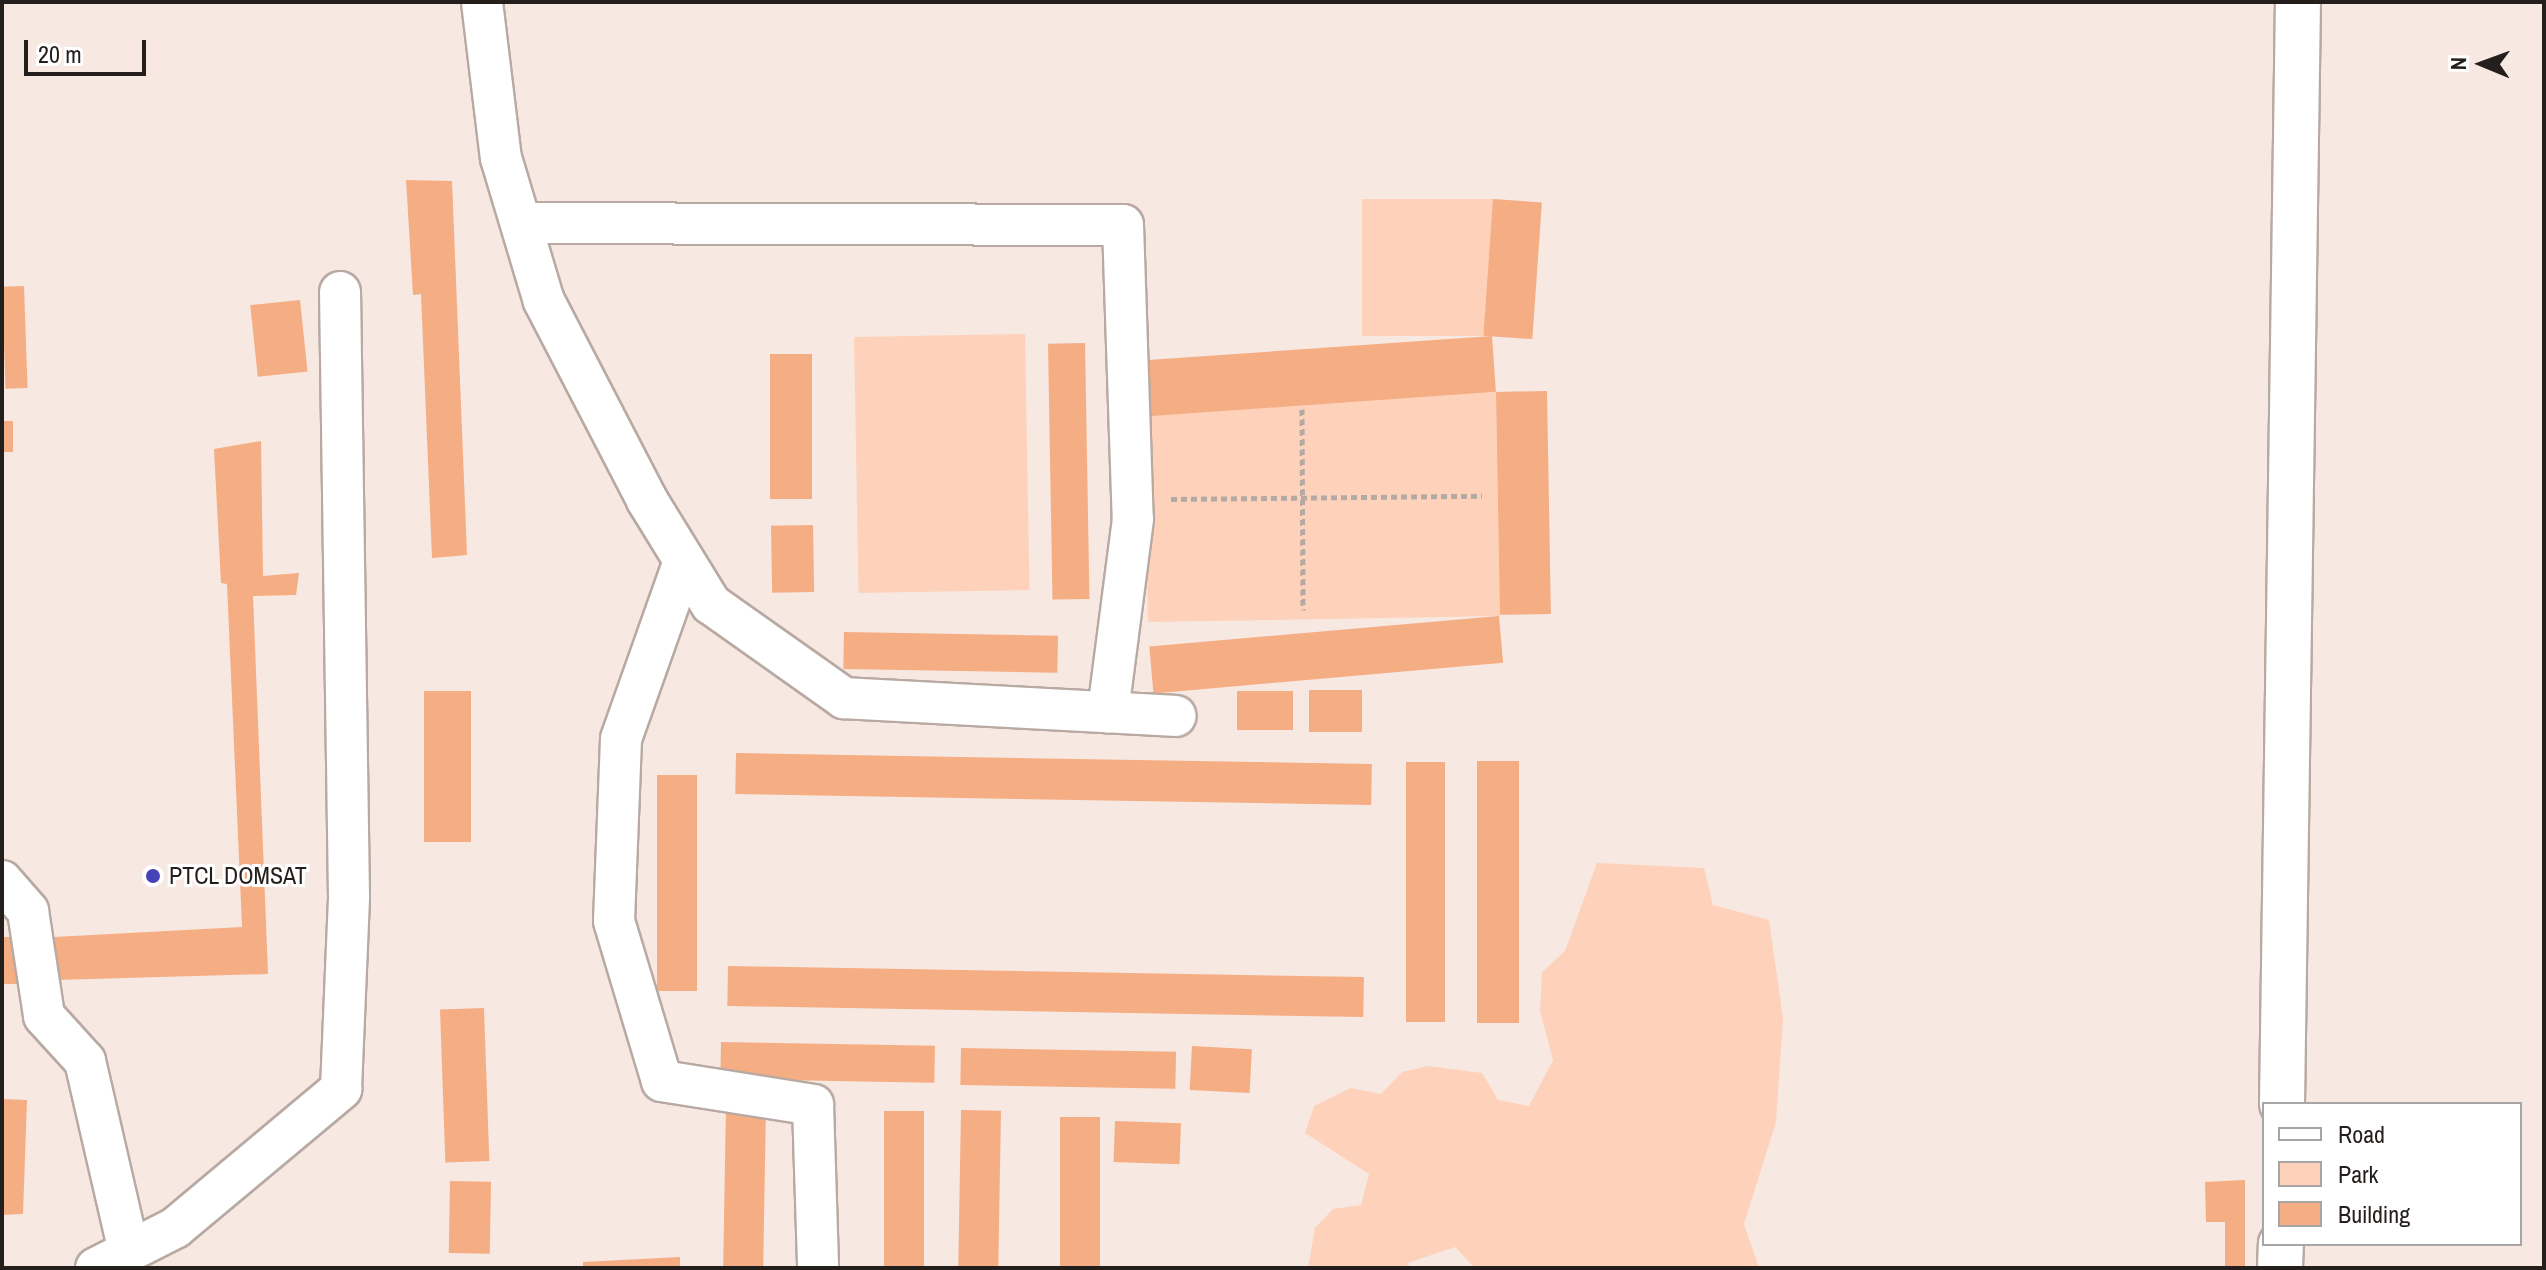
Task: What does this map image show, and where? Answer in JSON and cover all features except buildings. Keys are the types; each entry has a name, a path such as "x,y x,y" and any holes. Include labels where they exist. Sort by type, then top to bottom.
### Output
{"main road":[{"path":"2282,1102 2298,2"},
{"path":"2280,1268 2281,1246"}],"street":[{"path":"482,2 501,158 544,301 647,500 711,604 844,698 1176,716"},
{"path":"521,223 1123,225 1133,519 1108,712"},
{"path":"2,881 28,911 44,1016 85,1061 113,1260 175,1228 341,1089 349,897 340,292"},
{"path":"684,561 621,739 614,921 662,1081 813,1105 818,1268"}],"path":[{"path":"1302,409 1303,610"},
{"path":"1132,499 1482,496"}],"green space":[{"path":"1362,199 1493,199 1493,336 1362,336"},
{"path":"1025,334 1029,590 858,593 854,337"},
{"path":"1496,392 1500,616 1148,622 1144,398"},
{"path":"1597,863 1704,868 1713,905 1769,920 1783,1018 1776,1122 1744,1224 1759,1268 1475,1268 1455,1247 1408,1263 1410,1268 1308,1268 1315,1228 1333,1209 1361,1205 1369,1174 1305,1133 1314,1106 1351,1088 1381,1094 1402,1072 1428,1066 1482,1073 1498,1100 1529,1106 1553,1060 1540,1011 1542,972 1565,951"}],"place":[{"name":"PTCL DOMSAT","path":"153,876"}]}
